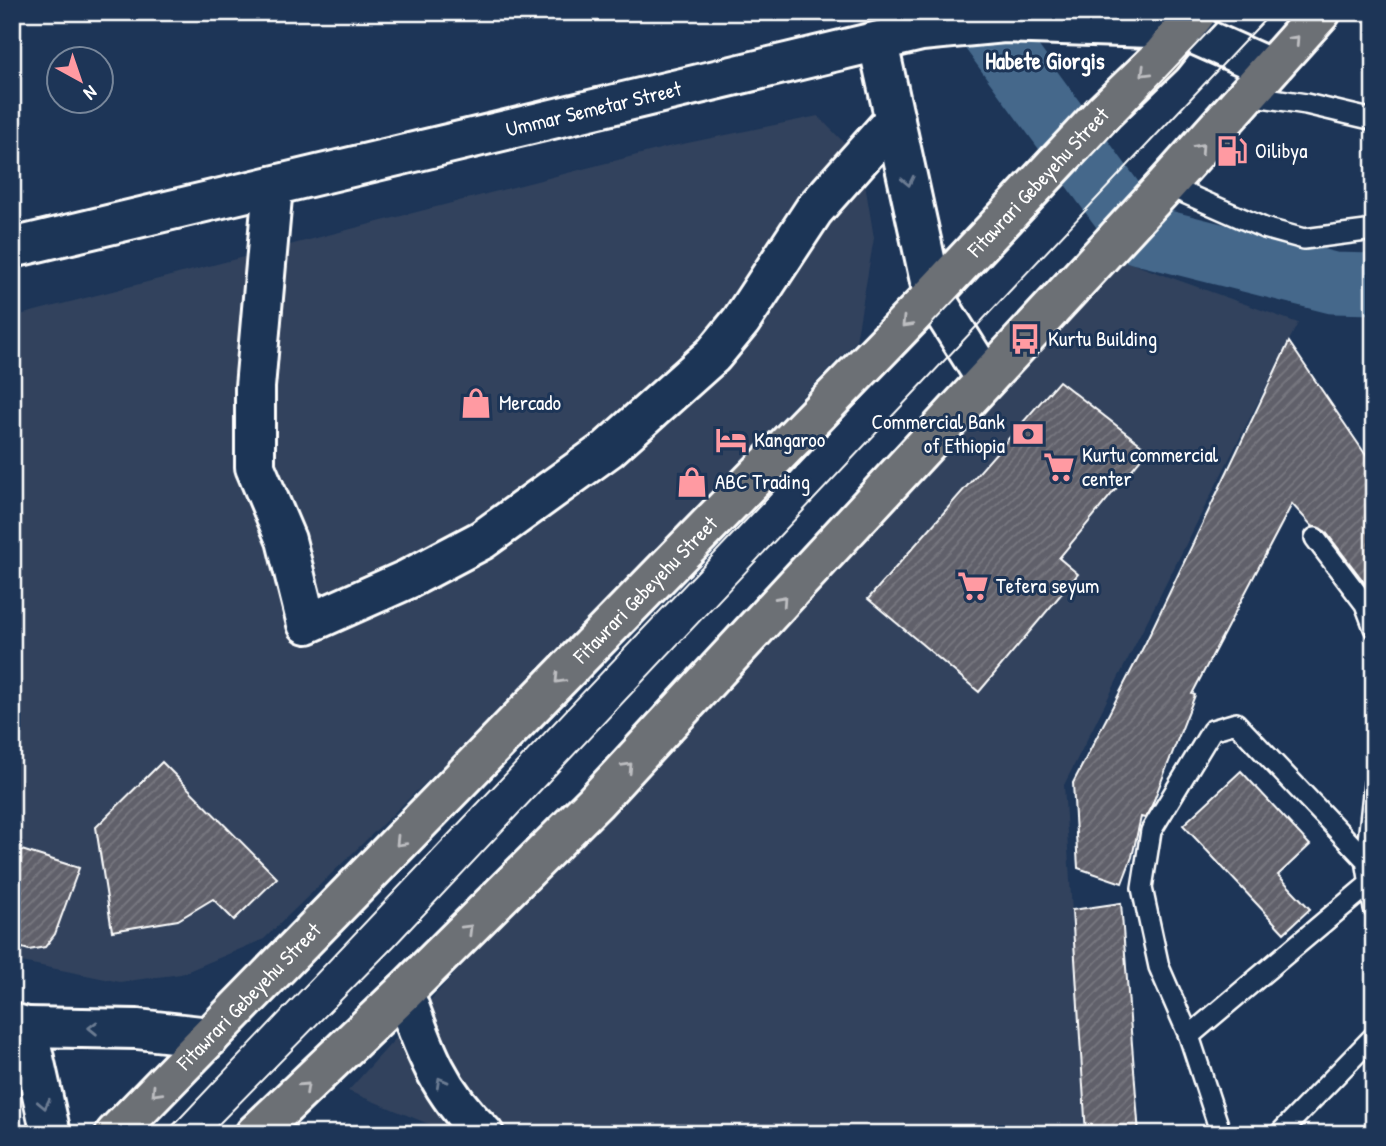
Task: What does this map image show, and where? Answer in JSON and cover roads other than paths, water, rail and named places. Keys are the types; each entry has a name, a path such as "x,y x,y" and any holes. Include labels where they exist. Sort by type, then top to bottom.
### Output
{"main road":[{"path":"255,1134 404,992 595,802 1160,192 1321,12"},
{"path":"1189,20 1259,82"},
{"name":"Ummar Semetar Street","path":"12,248 921,31 1004,23 1189,20"},
{"name":"Fitawrari Gebeyehu Street","path":"115,1134 933,295 1104,112 1162,56 1189,20"},
{"path":"878,43 883,80 895,119 933,295 986,379"},
{"path":"273,186 255,387 255,467 286,540 307,624 408,579 482,540 608,449 680,388 713,355 741,321 814,210 895,119"},
{"path":"404,992 422,1043 440,1082 454,1104 484,1134"},
{"path":"51,1134 20,1025 137,1029 209,1037"}],"lane":[{"path":"1259,82 1306,104 1374,120"},
{"path":"1160,192 1304,239 1374,230"},
{"path":"1315,538 1364,604 1374,628"},
{"path":"1221,1134 1189,1036 1159,967 1142,888 1151,831 1212,730 1236,723 1366,860"},
{"path":"1374,784 1366,860 1374,909"},
{"path":"1189,1036 1368,885"},
{"path":"1279,1134 1374,1036"}],"waterway":[{"path":"976,12 1139,234 1333,283 1374,284"}],"tram line":[{"path":"165,1134 1227,12"},
{"path":"209,1134 394,946 1272,12"}],"place":[{"name":"Oilibya","path":"1232,151"},
{"name":"Kurtu Building","path":"1025,339"},
{"name":"Mercado","path":"476,403"},
{"name":"Commercial Bank of Ethiopia","path":"1028,434"},
{"name":"Kangaroo","path":"731,440"},
{"name":"Kurtu commercial center","path":"1059,467"},
{"name":"ABC Trading","path":"692,482"},
{"name":"Tefera seyum","path":"973,586"}],"district":[{"name":"Habete Giorgis","path":"1045,61"}]}
